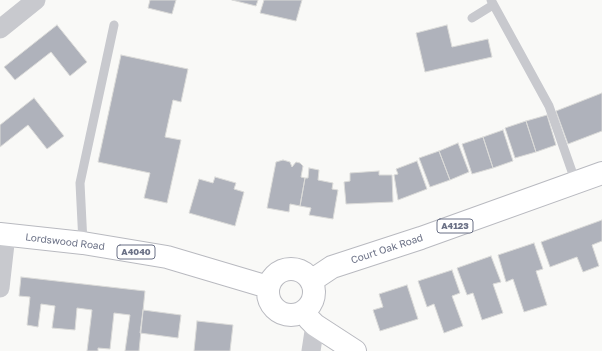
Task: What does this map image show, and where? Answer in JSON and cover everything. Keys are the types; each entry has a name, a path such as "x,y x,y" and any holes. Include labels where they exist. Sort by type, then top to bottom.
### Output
{"main road":[{"name":"Court Oak Road","path":"311,281 332,267 421,238 602,174"},
{"name":"Lordswood Road","path":"3,235 83,243 167,257 268,287"},
{"path":"310,318 314,293 311,281 306,274 300,271 284,270 277,274 268,287 270,301 279,312 310,318 355,351"}],"street":[{"path":"0,29 36,0"},
{"path":"0,288 3,235"},
{"path":"310,318 311,351"}],"lane":[{"path":"472,18 492,2 549,106 576,183"},
{"path":"83,243 80,183 114,24"}],"building":[{"path":"150,0 176,0 172,14 148,8"},
{"path":"232,0 258,0 256,6"},
{"path":"264,0 302,0 296,21 260,13"},
{"path":"57,25 87,62 70,76 51,52 15,80 4,67"},
{"path":"447,25 452,47 488,39 492,57 425,72 416,33"},
{"path":"121,55 188,69 181,102 173,100 165,137 181,140 167,203 144,198 150,173 98,162"},
{"path":"602,93 602,131 568,144 556,111"},
{"path":"34,98 64,136 47,149 28,125 0,147 0,125"},
{"path":"547,115 556,145 536,152 526,121"},
{"path":"526,121 536,152 515,158 505,128"},
{"path":"503,130 513,161 493,168 483,137"},
{"path":"483,137 493,168 472,174 462,144"},
{"path":"458,143 469,172 450,180 439,151"},
{"path":"439,151 450,180 430,187 419,158"},
{"path":"283,160 290,162 292,167 296,162 300,163 303,166 301,177 305,178 300,206 290,204 289,212 267,208 276,162"},
{"path":"417,161 427,189 398,200 394,175 398,174 396,169"},
{"path":"309,168 319,170 318,180 333,183 332,189 338,190 333,219 309,215 311,208 300,206 305,178 308,178"},
{"path":"379,171 379,175 392,175 393,202 346,204 344,182 350,181 350,173"},
{"path":"215,177 236,183 234,189 244,192 235,226 189,213 199,179 213,183"},
{"path":"602,220 602,241 592,245 599,266 583,272 577,257 550,267 541,242"},
{"path":"534,243 543,269 536,271 547,305 524,312 513,279 506,282 498,255"},
{"path":"491,256 501,282 493,284 503,313 482,320 473,293 467,295 457,268"},
{"path":"452,270 460,293 452,296 463,326 444,333 434,304 427,307 418,281"},
{"path":"21,277 145,291 139,351 125,351 130,315 114,313 110,349 98,348 98,351 87,351 92,310 77,308 75,330 52,328 55,306 41,304 38,327 27,325 30,297 19,296"},
{"path":"407,285 418,319 380,331 373,310 383,307 379,294"},
{"path":"143,310 181,315 178,338 140,333"},
{"path":"197,321 233,325 230,351 194,351"}]}
